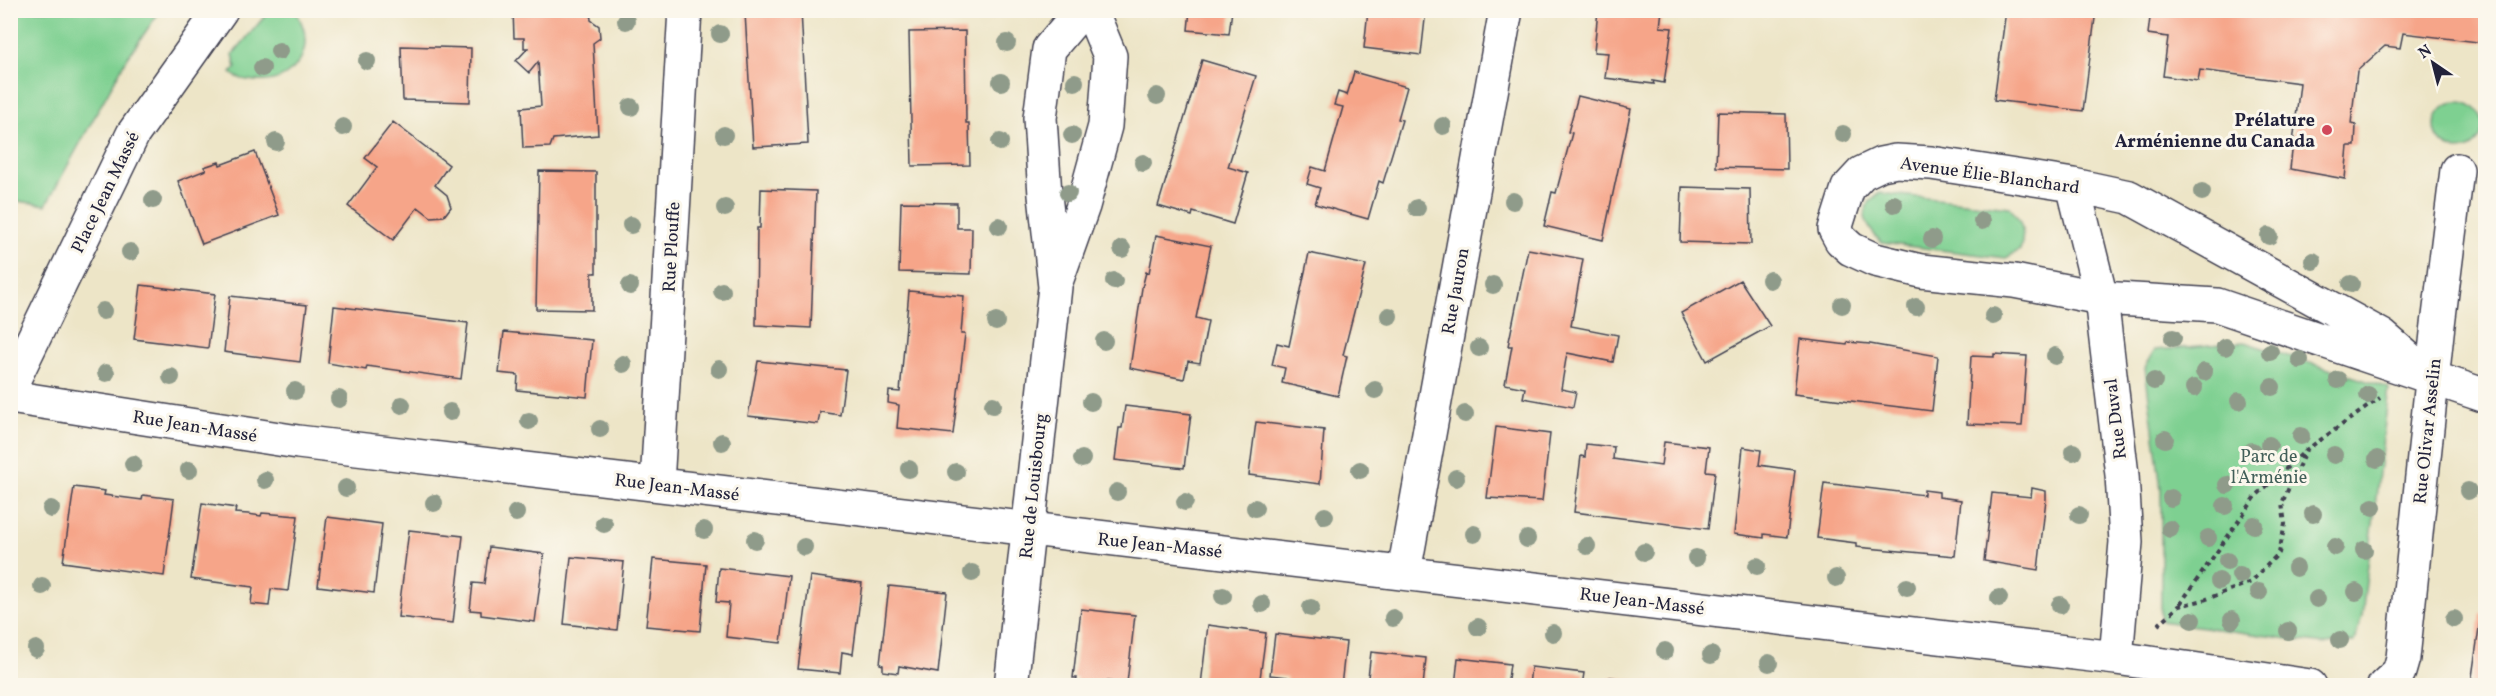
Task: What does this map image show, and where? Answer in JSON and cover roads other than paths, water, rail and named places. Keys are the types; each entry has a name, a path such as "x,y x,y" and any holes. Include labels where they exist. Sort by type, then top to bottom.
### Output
{"street":[{"name":"Place Jean Massé","path":"10,387 132,134 221,10"},
{"name":"Rue Plouffe","path":"657,484 685,10"},
{"name":"Rue de Louisbourg","path":"1011,686 1055,287 1045,195 1040,118 1049,49 1082,10"},
{"name":"Rue de Louisbourg","path":"1055,287 1083,206 1106,126 1110,56 1091,10"},
{"name":"Rue Jauron","path":"1404,572 1506,10"},
{"name":"Avenue Élie-Blanchard","path":"2433,380 2382,336 2129,197 2073,184 1931,163 1896,161 1881,164 1862,173 1848,188 1835,229 1851,249 1875,260 1921,271 2014,281 2102,298 2217,305 2433,380 2486,396"},
{"name":"Rue Olivar Asselin","path":"2384,686 2394,679 2403,658 2457,170"},
{"name":"Rue Duval","path":"2073,184 2102,298 2122,475 2126,542 2116,658"},
{"name":"Rue Jean-Massé","path":"10,397 298,442 2116,658 2310,686"}],"place":[{"name":"Prélature Arménienne du Canada","path":"2327,130"}],"park label":[{"name":"Parc de l'Arménie","path":"2269,466"}]}
